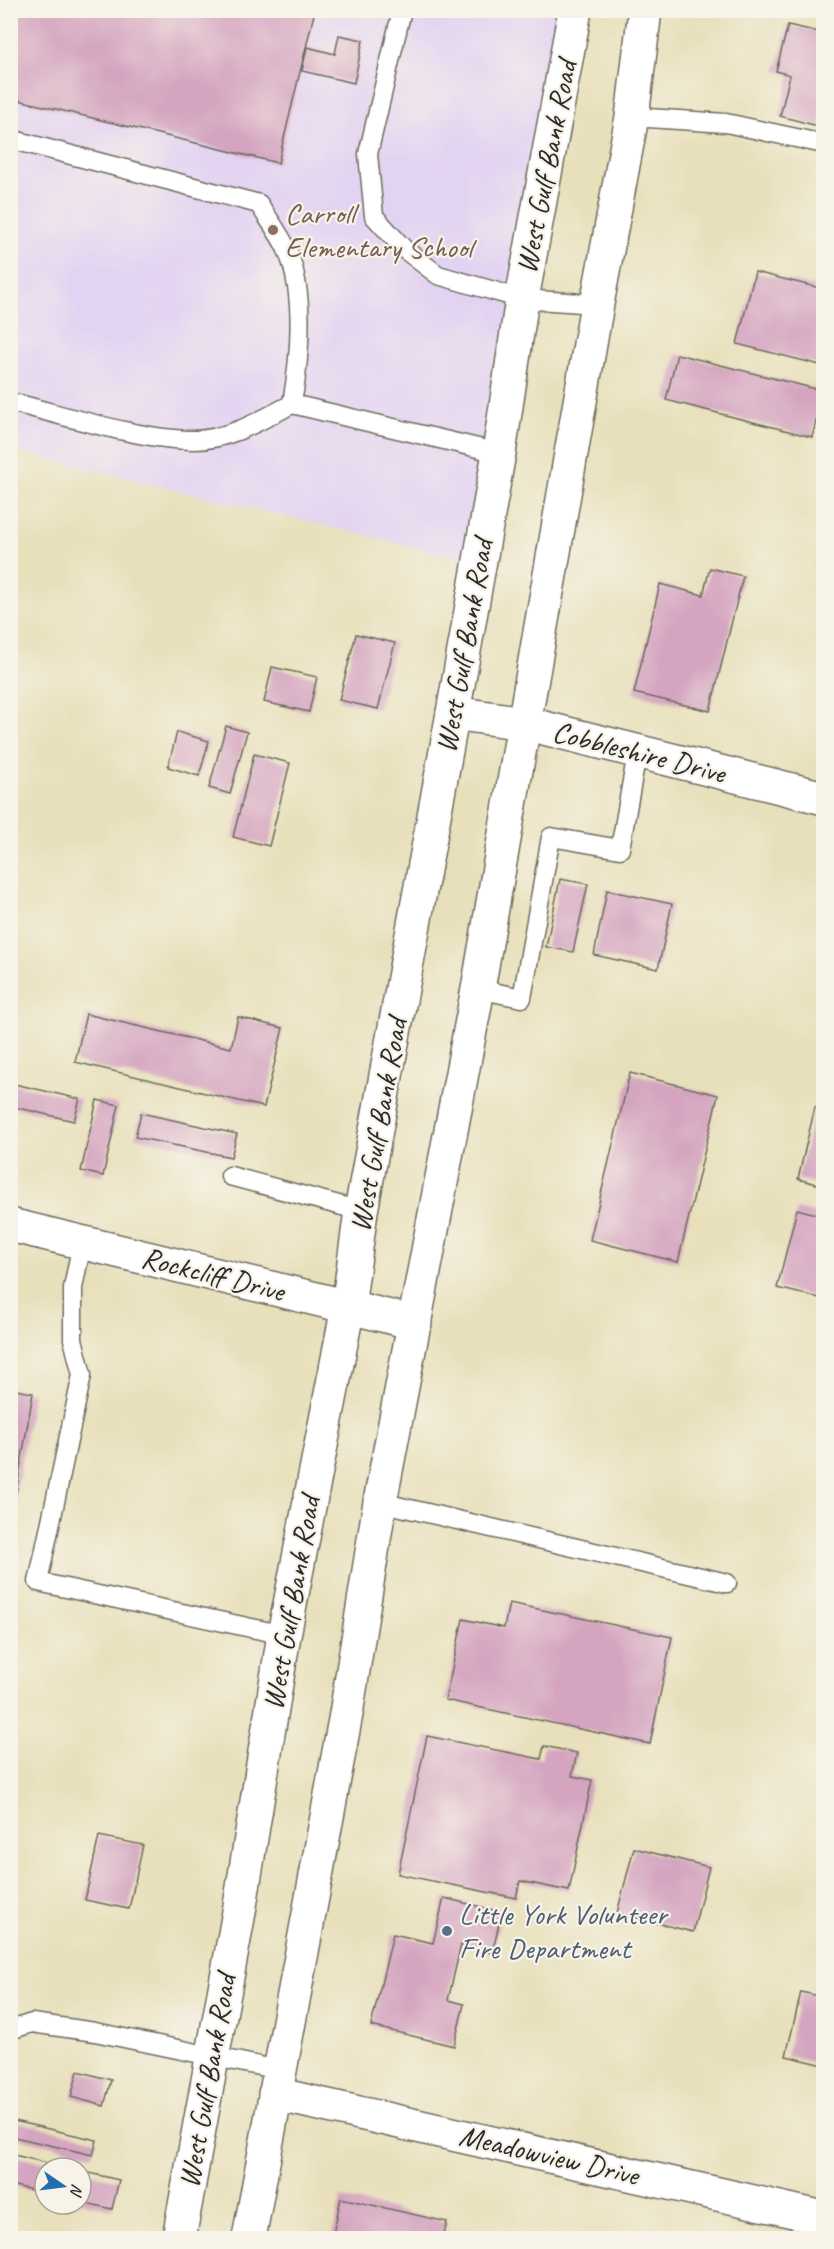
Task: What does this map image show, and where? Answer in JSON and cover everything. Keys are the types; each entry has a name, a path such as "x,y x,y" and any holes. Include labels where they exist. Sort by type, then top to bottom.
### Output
{"main road":[{"name":"West Gulf Bank Road","path":"179,2238 239,1912 284,1635 348,1307 361,1211 453,713 499,453 522,299 576,10"},
{"path":"249,2238 346,1714 380,1502 478,989 597,304 632,117 645,10"},
{"name":"Cobbleshire Drive","path":"453,713 524,723 824,798"},
{"name":"Rockcliff Drive","path":"10,1226 416,1323"},
{"name":"Meadowview Drive","path":"277,2082 824,2218"}],"lane":[{"path":"402,10 368,154 374,216 404,249 438,275 522,299 597,304"},
{"path":"632,117 726,123 824,144"},
{"path":"10,139 258,204 288,252 299,304 299,363 292,404"},
{"path":"10,402 147,434 196,440 244,429 292,404 499,453"},
{"path":"478,989 522,998 551,837 620,849 637,753"},
{"path":"230,1176 361,1211"},
{"path":"82,1243 74,1288 73,1329 82,1375 38,1582 284,1635"},
{"path":"380,1502 727,1583"},
{"path":"10,2030 32,2023 95,2032 212,2056 277,2082"}],"shaded area":[{"name":"Carroll Elementary School","path":"11,11 575,11 476,562 11,450"}],"building":[{"path":"10,10 315,10 278,163 10,98"},
{"path":"788,25 824,33 821,127 780,116 790,75 776,71"},
{"path":"339,35 363,40 354,83 302,71 307,47 335,54"},
{"path":"755,272 824,289 824,366 737,344"},
{"path":"677,354 824,391 812,437 666,400"},
{"path":"710,568 743,576 710,711 634,693 660,584 703,595"},
{"path":"356,634 395,643 378,709 339,700"},
{"path":"272,667 317,677 309,712 264,702"},
{"path":"226,726 247,732 230,794 209,788"},
{"path":"177,732 209,741 199,776 168,767"},
{"path":"254,754 290,763 269,846 233,837"},
{"path":"560,879 588,884 573,952 546,947"},
{"path":"607,890 672,904 658,969 594,955"},
{"path":"86,1014 231,1048 238,1017 283,1028 264,1107 75,1062"},
{"path":"630,1073 718,1095 678,1262 590,1240"},
{"path":"10,1083 80,1099 74,1121 10,1106"},
{"path":"97,1100 119,1105 103,1176 81,1171"},
{"path":"815,1107 824,1109 824,1186 798,1179"},
{"path":"141,1113 237,1134 231,1157 135,1137"},
{"path":"797,1209 824,1216 824,1299 777,1288"},
{"path":"10,1389 33,1393 12,1516 10,1516"},
{"path":"509,1603 672,1637 650,1744 445,1700 463,1619 504,1628"},
{"path":"427,1736 541,1759 544,1746 577,1753 572,1776 592,1780 569,1891 520,1881 516,1898 398,1874"},
{"path":"99,1836 143,1845 129,1909 85,1900"},
{"path":"634,1848 709,1867 693,1932 617,1913"},
{"path":"444,1898 502,1912 492,1953 461,1945 448,2000 464,2004 454,2046 371,2026 393,1934 433,1943"},
{"path":"801,1992 824,1997 824,2065 786,2056"},
{"path":"78,2071 111,2080 104,2106 71,2097"},
{"path":"14,2121 97,2140 93,2155 10,2136"},
{"path":"10,2154 33,2160 33,2190 10,2185"},
{"path":"93,2174 119,2180 112,2209 93,2205"},
{"path":"341,2198 447,2222 443,2238 332,2238"}],"place":[{"name":"Carroll Elementary School","path":"273,230"},
{"name":"Little York Volunteer Fire Department","path":"447,1931"}]}
